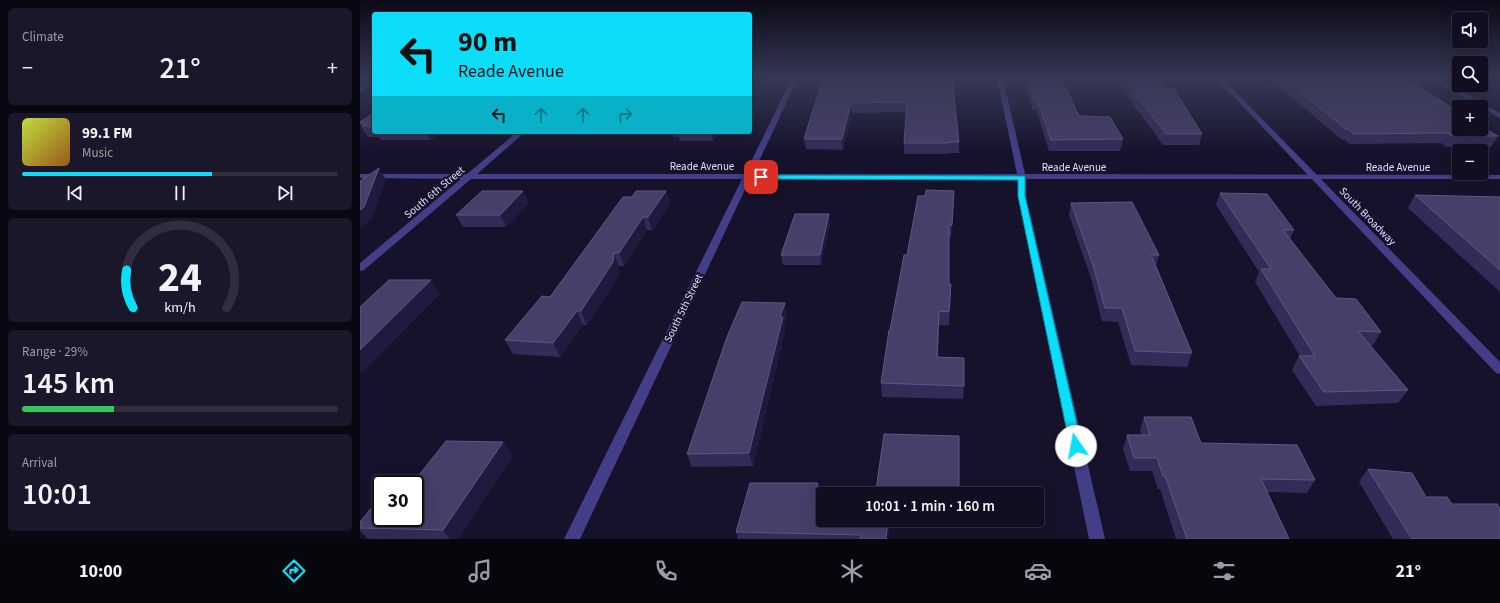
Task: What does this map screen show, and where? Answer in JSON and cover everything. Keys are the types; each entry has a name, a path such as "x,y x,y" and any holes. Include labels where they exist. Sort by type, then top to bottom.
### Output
{"street":[{"name":"South 5th Street","path":"572,539 782,103"},
{"path":"1006,103 1022,178 1022,196 1096,539"},
{"name":"South Broadway","path":"1243,103 1500,370"},
{"path":"1478,103 1500,116"},
{"name":"South 6th Street","path":"360,268 519,134"},
{"name":"Reade Avenue","path":"360,176 1022,178 1500,177"}],"building":[{"path":"815,103 851,103 842,139 804,139"},
{"path":"907,103 955,103 959,142 904,143"},
{"path":"1038,103 1073,103 1079,116 1110,117 1123,139 1051,140"},
{"path":"1142,103 1183,103 1202,134 1166,134"},
{"path":"1314,103 1445,103 1452,108 1452,136 1447,133 1354,134 1347,130"},
{"path":"372,114 372,126 362,126 367,123 360,122"},
{"path":"1488,130 1498,136 1488,136"},
{"path":"379,168 364,207 360,210 360,181"},
{"path":"926,190 954,191 952,225 949,225 949,284 951,284 949,312 939,311 937,357 964,358 964,386 881,383 889,330 904,255 907,255 918,196 925,196"},
{"path":"482,191 523,191 500,215 456,215"},
{"path":"636,191 666,191 648,217 643,217 619,253 614,253 613,262 581,311 577,311 553,343 505,340 542,296 550,297 623,197 632,197"},
{"path":"1220,193 1267,194 1294,230 1283,230 1336,298 1356,299 1381,332 1358,331 1408,390 1324,392 1299,356 1315,356 1261,269 1271,269"},
{"path":"1415,195 1500,197 1500,270"},
{"path":"1132,202 1159,255 1151,255 1192,353 1135,351 1122,308 1105,308 1093,265 1071,203"},
{"path":"795,214 829,214 820,255 781,255"},
{"path":"389,280 431,280 360,350 360,307"},
{"path":"742,302 785,303 780,317 783,317 749,453 687,454 727,337"},
{"path":"1144,417 1191,417 1201,443 1297,445 1315,480 1261,479 1289,539 1187,539 1165,476 1163,476 1157,458 1134,458 1127,435 1150,435"},
{"path":"884,434 959,436 959,487 876,487"},
{"path":"446,441 503,442 443,530 360,528 360,522 372,507 372,527 424,527 424,475 419,475"},
{"path":"1368,469 1412,473 1426,497 1447,497 1452,504 1497,504 1500,508 1500,539 1412,539"},
{"path":"750,483 818,483 816,487 815,501 816,527 887,527 886,539 860,539 861,535 736,532"}],"route":[{"path":"761,177 1022,178 1022,196 1076,446"}]}
